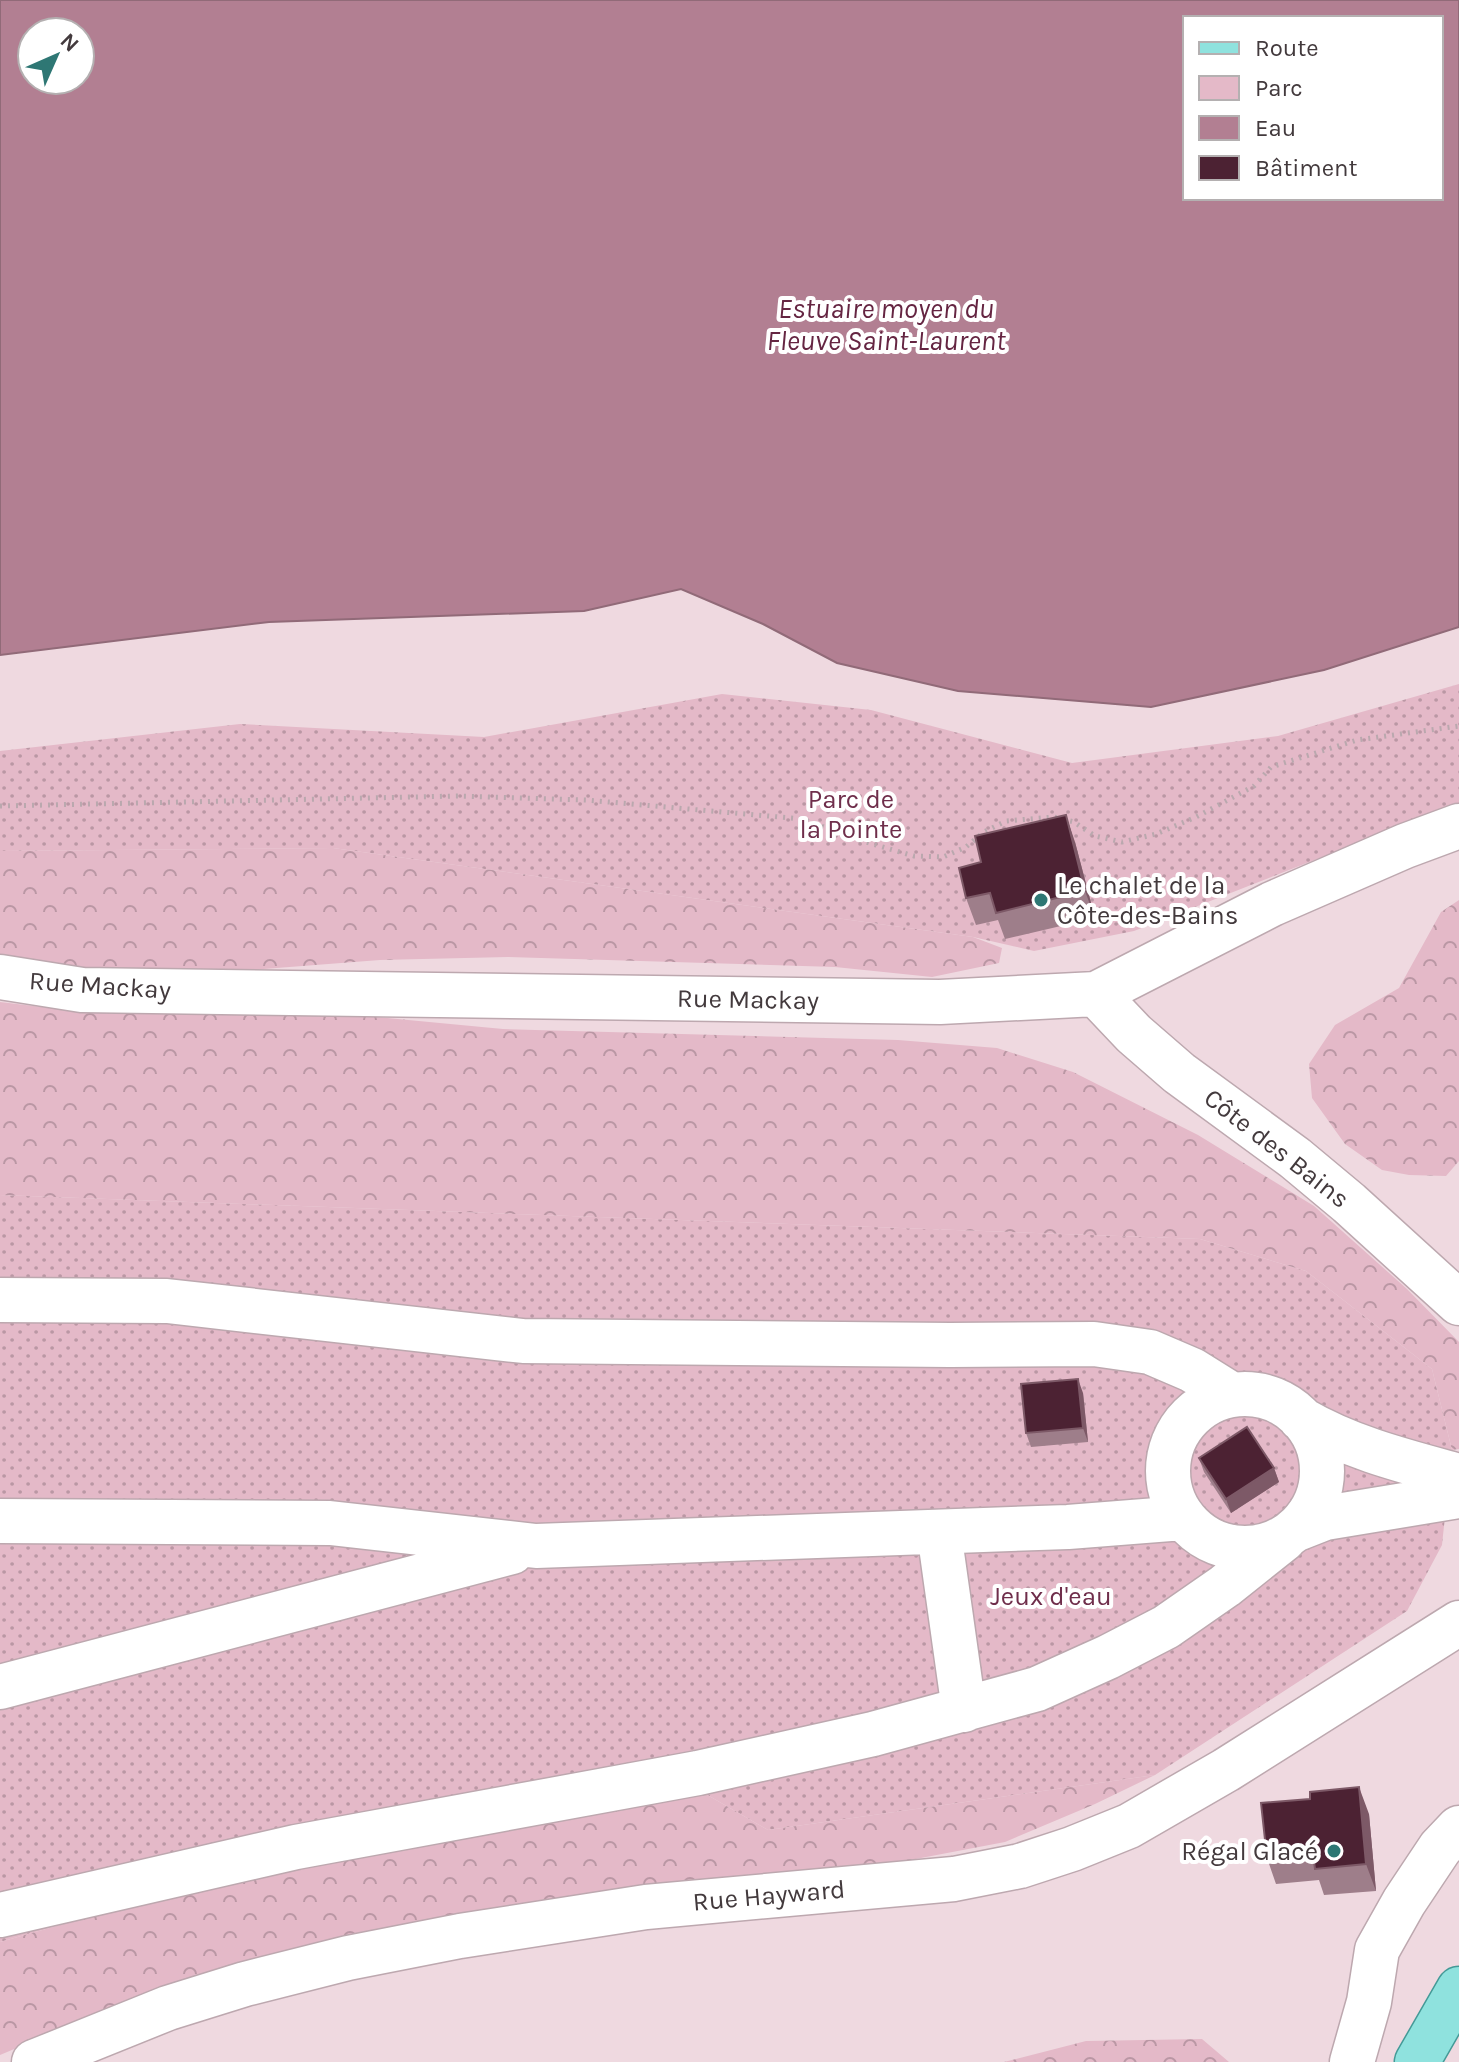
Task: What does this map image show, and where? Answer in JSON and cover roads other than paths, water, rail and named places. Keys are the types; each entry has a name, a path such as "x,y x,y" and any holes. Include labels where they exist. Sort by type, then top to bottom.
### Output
{"main road":[{"path":"1417,2062 1459,1989"}],"street":[{"name":"Rue Mackay","path":"0,977 82,990 940,1002 1096,994 1272,904 1459,826"},
{"name":"Côte des Bains","path":"1096,994 1134,1034 1179,1073 1306,1167 1459,1303"},
{"path":"0,1300 167,1301 523,1341 1094,1344 1150,1352 1192,1370 1232,1395"},
{"path":"1459,1476 1377,1455 1331,1436 1301,1419 1281,1402 1265,1397 1232,1395 1192,1414 1169,1452 1168,1482 1183,1518 1209,1540 1237,1549 1253,1549 1325,1518 1459,1496"},
{"path":"0,1915 296,1847 698,1773 873,1734 1037,1689 1166,1627 1291,1534 1317,1502 1322,1470 1315,1438 1301,1419"},
{"path":"0,1521 330,1523 536,1546 1068,1527 1183,1518"},
{"path":"939,1532 964,1710"},
{"path":"0,1687 536,1546"},
{"name":"Rue Hayward","path":"34,2062 168,2008 245,1984 362,1955 460,1936 646,1907 954,1879 1020,1866 1129,1826 1226,1770 1459,1623"},
{"path":"1352,2062 1369,2002 1377,1950 1440,1848 1459,1828"}],"water":[{"name":"Estuaire moyen du Fleuve Saint-Laurent","path":"0,0 1459,0 1459,627 1324,670 1151,707 958,691 837,663 763,624 681,589 584,611 269,622 0,655"}],"place":[{"name":"Le chalet de la Côte-des-Bains","path":"1041,900"},
{"name":"Régal Glacé","path":"1334,1851"}],"park label":[{"name":"Parc de la Pointe","path":"851,814"},
{"name":"Jeux d'eau","path":"1051,1596"}]}
